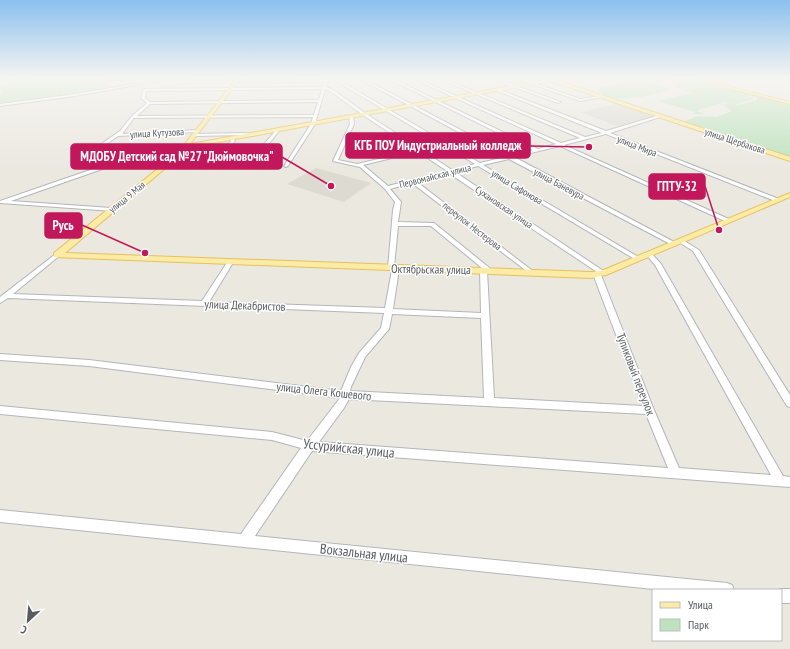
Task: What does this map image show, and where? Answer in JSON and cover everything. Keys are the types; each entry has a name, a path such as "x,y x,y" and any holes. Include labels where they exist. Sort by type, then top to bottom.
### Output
{"main road":[{"name":"улица 9 Мая","path":"57,255 167,164 185,147 216,108"},
{"path":"185,147 398,108"},
{"name":"улица Щербакова","path":"635,108 790,159"},
{"name":"Октябрьская улица","path":"57,255 393,268 600,273 638,259 790,195"}],"street":[{"path":"96,149 118,135 126,128 133,117 143,108"},
{"path":"286,166 313,124 318,108"},
{"name":"Сухановская улица","path":"356,108 600,273"},
{"name":"улица Сафонова","path":"385,108 638,259"},
{"name":"улица Баневура","path":"416,108 508,157 677,242 696,250 790,403"},
{"path":"451,108 537,150"},
{"path":"482,108 729,221"},
{"path":"513,108 584,138"},
{"name":"улица Мира","path":"543,108 777,200"},
{"path":"133,117 208,118 316,116"},
{"path":"351,116 352,124 335,161 359,164 390,157"},
{"name":"Первомайская улица","path":"359,164 387,188 605,133 659,116"},
{"path":"251,164 277,131"},
{"name":"улица Кутузова","path":"118,135 195,133 253,135"},
{"path":"224,152 233,142 231,139"},
{"path":"111,210 2,202 128,159 185,147"},
{"name":"переулок Нестерова","path":"413,181 531,272"},
{"path":"244,541 310,446 342,405 346,386 362,355 384,332 389,311 393,268 394,224 398,202 387,188"},
{"path":"394,224 432,224 486,270 485,316 489,401"},
{"path":"650,254 658,264 785,482"},
{"name":"улица 9 Мая","path":"3,299 57,255"},
{"path":"204,304 231,261"},
{"name":"Тупиковый переулок","path":"600,273 650,410 676,473"},
{"name":"улица Декабристов","path":"3,299 204,304 485,316"},
{"name":"улица Олега Кошевого","path":"0,357 89,364 345,395 650,410"},
{"name":"Уссурийская улица","path":"0,410 272,436 310,446 785,482"},
{"name":"Вокзальная улица","path":"0,516 717,589"}],"shaded area":[{"path":"597,108 629,108 654,117 617,126 580,112"},
{"path":"316,168 371,183 344,202 287,184"}],"green space":[{"path":"683,108 705,108 696,111 705,114 692,114 696,112"},
{"path":"728,108 790,108 790,159 681,123 698,116 717,117 732,111"}],"place":[{"name":"КГБ ПОУ Индустриальный колледж","path":"589,147"},
{"name":"МДОБУ Детский сад №27 \"Дюймовочка\"","path":"331,186"},
{"name":"ГПТУ-32","path":"719,230"},
{"name":"Русь","path":"145,253"}]}
